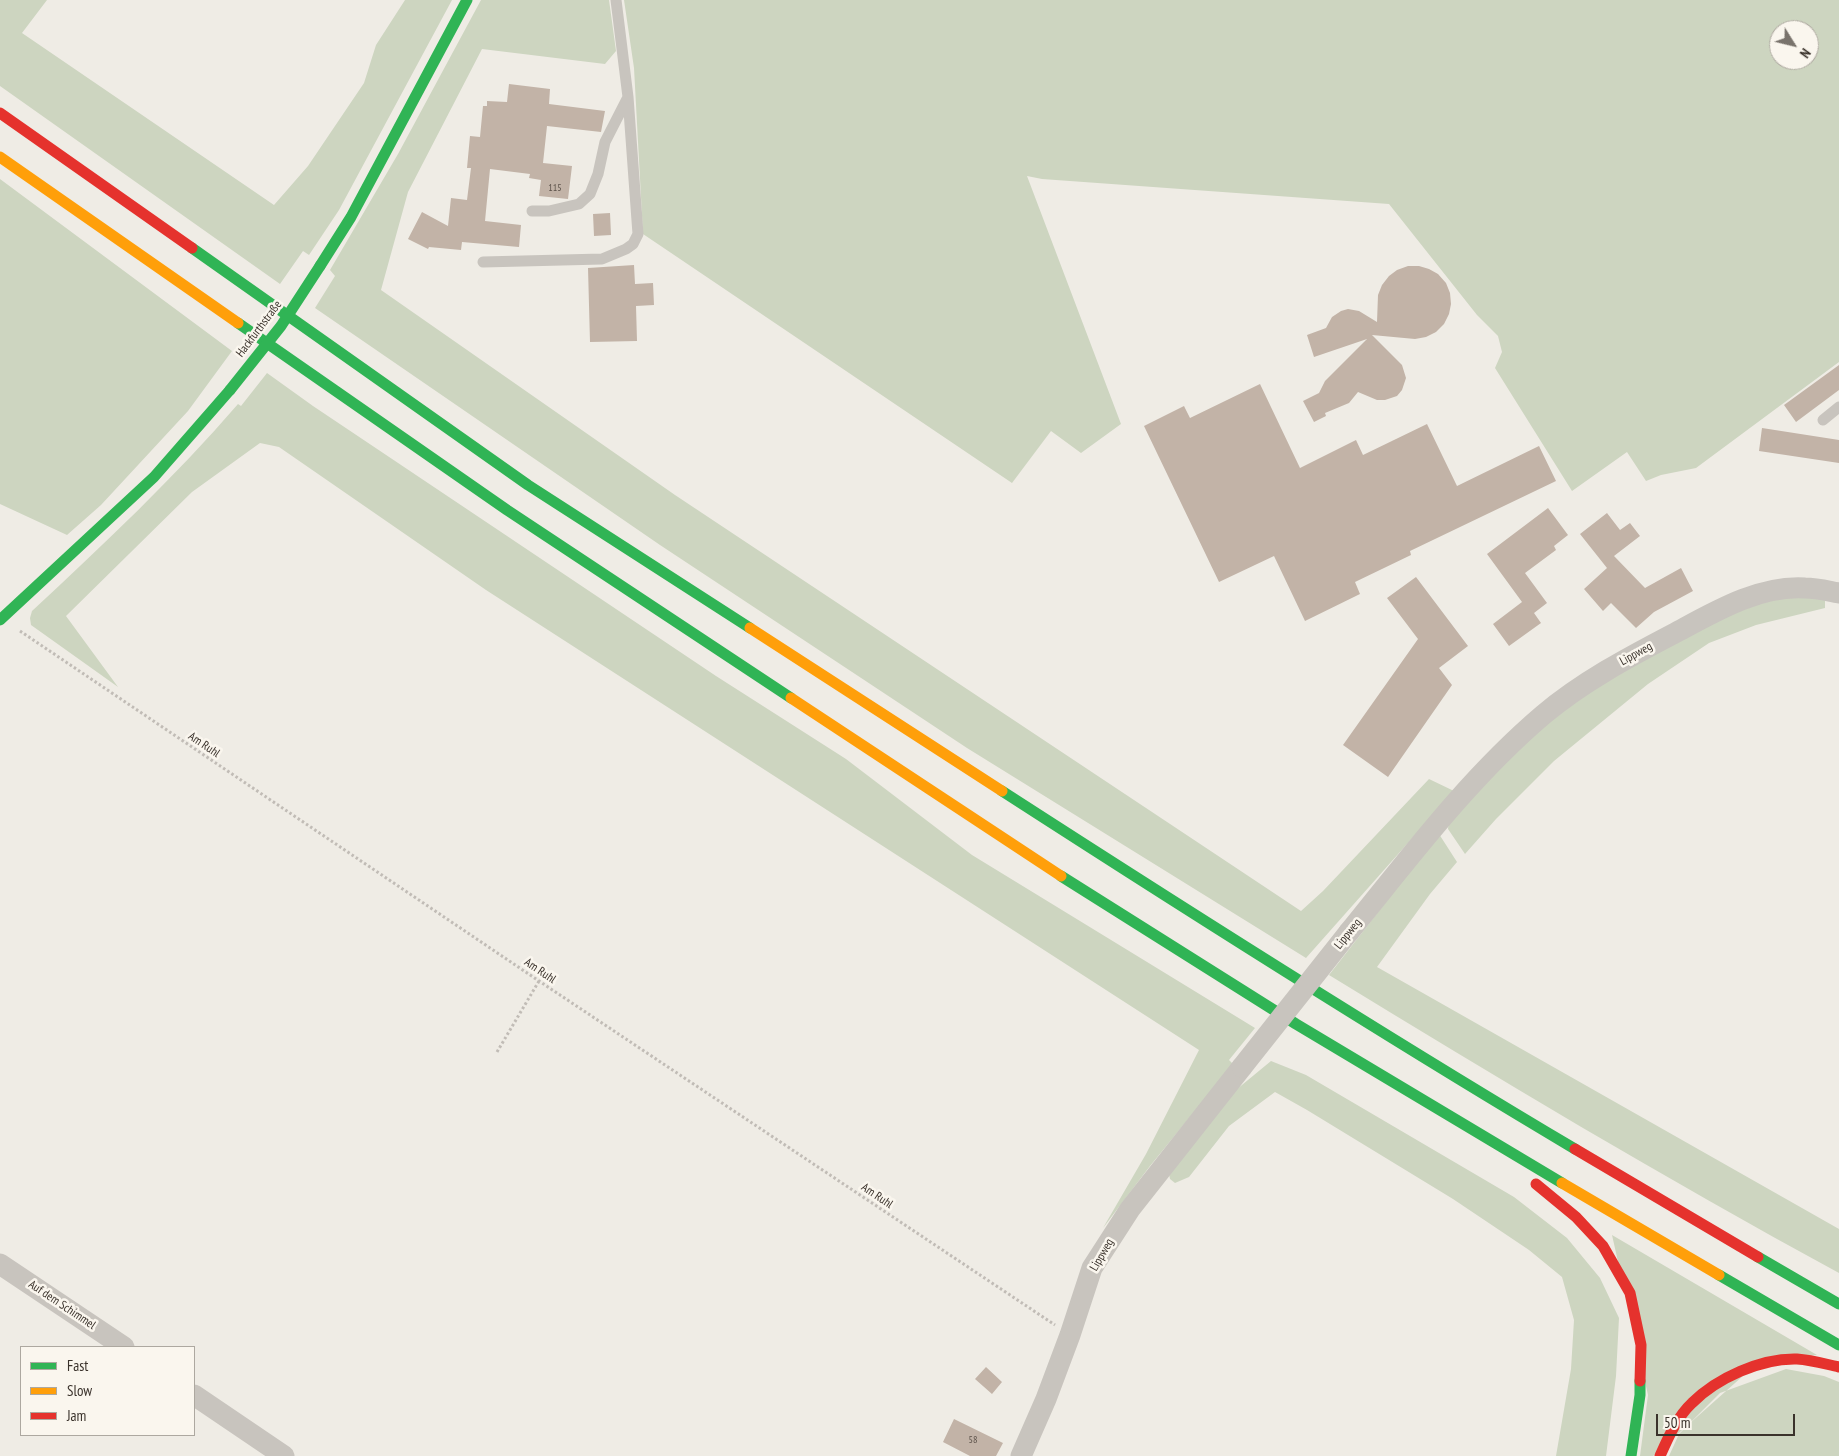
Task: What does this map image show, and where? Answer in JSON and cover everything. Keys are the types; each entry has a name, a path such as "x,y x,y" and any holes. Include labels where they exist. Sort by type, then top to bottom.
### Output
{"main road":[{"name":"Hackfurthstraße","path":"4,616 154,477 230,390 280,326 351,217 467,0"},
{"path":"0,113 528,485 1104,858 1471,1087 1839,1304"},
{"path":"0,157 507,510 1091,896 1296,1024 1514,1155 1839,1345"},
{"path":"1514,1155 1532,1182 1576,1217 1603,1246 1630,1294 1641,1345 1640,1395 1631,1456"},
{"path":"1660,1456 1666,1442 1692,1404 1722,1380 1750,1369 1782,1360 1808,1359 1839,1367"}],"street":[{"name":"Lippweg","path":"1021,1456 1046,1399 1092,1268 1130,1209 1349,932 1444,815 1488,768 1544,714 1580,688 1622,662 1736,603 1780,589 1804,588 1839,593"},
{"name":"Auf dem Schimmel","path":"0,1264 123,1346"},
{"path":"195,1396 273,1453"}],"lane":[{"path":"483,262 602,259 616,254 633,244 638,234 628,97 616,0"},
{"path":"532,211 549,211 579,204 590,194 598,174 605,142 628,97"},
{"path":"1823,420 1839,407"}],"path":[{"name":"Am Ruhl","path":"4,616 20,631 539,982 1070,1335"},
{"path":"496,1052 539,982"}],"green space":[{"path":"0,0 47,0 22,33 274,205 308,166 364,83 376,45 405,0 452,0 339,210 309,255 303,251 280,284 0,86"},
{"path":"481,0 609,0 616,51 605,64 482,49 408,192 381,290 675,495 1301,911 1323,891 1429,779 1454,791 1306,958 967,748 660,545 315,308 335,276 330,270 398,154"},
{"path":"624,0 1839,0 1839,362 1696,468 1661,475 1646,481 1627,452 1572,491 1495,368 1502,352 1498,336 1477,315 1389,204 1042,179 1027,176 1121,424 1081,453 1051,431 1012,483 643,234 634,68"},
{"path":"0,179 232,351 188,411 101,505 67,535 0,504"},
{"path":"267,373 313,406 716,676 846,759 972,855 1255,1028 1229,1060 1233,1064 1150,1166 1103,1228 1146,1154 1199,1050 486,590 279,447 260,443 192,492 66,616 118,687 31,625 32,611 164,484 238,404 241,406"},
{"path":"1786,597 1825,597 1825,608 1756,625 1709,643 1648,684 1554,761 1496,819 1465,854 1448,829 1449,821 1485,780 1560,712 1611,676 1744,608"},
{"path":"1439,834 1457,862 1430,894 1377,967 1839,1229 1839,1273 1582,1127 1329,975"},
{"path":"1271,1061 1306,1075 1514,1197 1567,1238 1600,1278 1619,1318 1616,1376 1606,1456 1556,1456 1571,1369 1574,1320 1562,1277 1529,1250 1453,1199 1275,1092 1229,1126 1189,1177 1175,1183 1170,1179 1168,1169 1231,1094"},
{"path":"1612,1235 1817,1355 1762,1359 1653,1456 1640,1456 1648,1395"},
{"path":"1786,1369 1824,1376 1839,1382 1839,1456 1669,1456 1679,1434 1720,1393"}],"building":[{"path":"509,84 550,89 549,104 605,111 601,132 547,126 543,163 572,166 568,199 539,196 541,180 529,178 530,174 490,169 485,221 521,225 519,247 462,242 461,250 429,247 428,249 408,239 422,212 448,226 451,198 467,200 471,168 467,168 470,136 480,137 483,106 487,106 487,101 507,102"},
{"path":"610,213 611,235 594,236 593,214"},
{"path":"634,265 635,284 653,283 654,305 636,306 637,341 590,342 588,268"},
{"path":"1408,266 1419,266 1429,269 1438,274 1446,283 1450,293 1451,304 1444,324 1436,332 1426,337 1415,339 1372,335 1402,365 1406,378 1402,390 1397,396 1385,400 1377,400 1358,392 1349,403 1325,413 1326,416 1314,422 1303,401 1319,393 1325,381 1367,339 1314,357 1307,335 1326,328 1332,317 1348,309 1359,311 1377,322 1378,295 1382,285 1397,270"},
{"path":"1839,365 1839,390 1796,422 1784,405"},
{"path":"1260,384 1300,468 1356,440 1363,455 1427,424 1457,486 1539,446 1556,481 1410,551 1411,555 1355,582 1360,594 1305,621 1274,556 1219,582 1144,426 1184,406 1190,418"},
{"path":"1762,428 1839,440 1839,463 1759,451"},
{"path":"1548,508 1568,535 1554,546 1556,550 1525,573 1547,603 1534,613 1541,623 1509,646 1493,624 1522,602 1487,554"},
{"path":"1607,513 1620,530 1630,523 1640,536 1614,556 1645,588 1681,568 1693,591 1654,612 1636,628 1611,603 1603,611 1584,589 1607,568 1580,534"},
{"path":"1416,577 1468,646 1439,668 1452,685 1388,777 1343,745 1418,639 1387,598"},
{"path":"986,1367 1002,1382 992,1394 975,1379"},
{"path":"954,1419 1003,1443 996,1456 970,1456 943,1442"}],"traffic: fast":[{"path":"320,266 351,217 467,0"},
{"path":"192,248 528,485 750,628"},
{"path":"230,390 281,326 320,266"},
{"path":"238,323 507,510 791,698"},
{"path":"0,620 154,477 230,390"},
{"path":"1002,791 1287,973 1575,1149"},
{"path":"1061,876 1296,1024 1562,1183"},
{"path":"1758,1257 1839,1304"},
{"path":"1719,1275 1839,1345"},
{"path":"1631,1456 1640,1395 1640,1381"}],"traffic: slow":[{"path":"0,157 238,323"},
{"path":"750,628 1002,791"},
{"path":"791,698 1061,876"},
{"path":"1562,1183 1719,1275"}],"traffic: jam":[{"path":"0,113 192,248"},
{"path":"1575,1149 1758,1257"},
{"path":"1536,1184 1576,1217 1603,1246 1630,1293 1641,1345 1640,1381"},
{"path":"1660,1456 1673,1428 1687,1409 1714,1385 1740,1371 1769,1362 1797,1359 1839,1367"}]}
